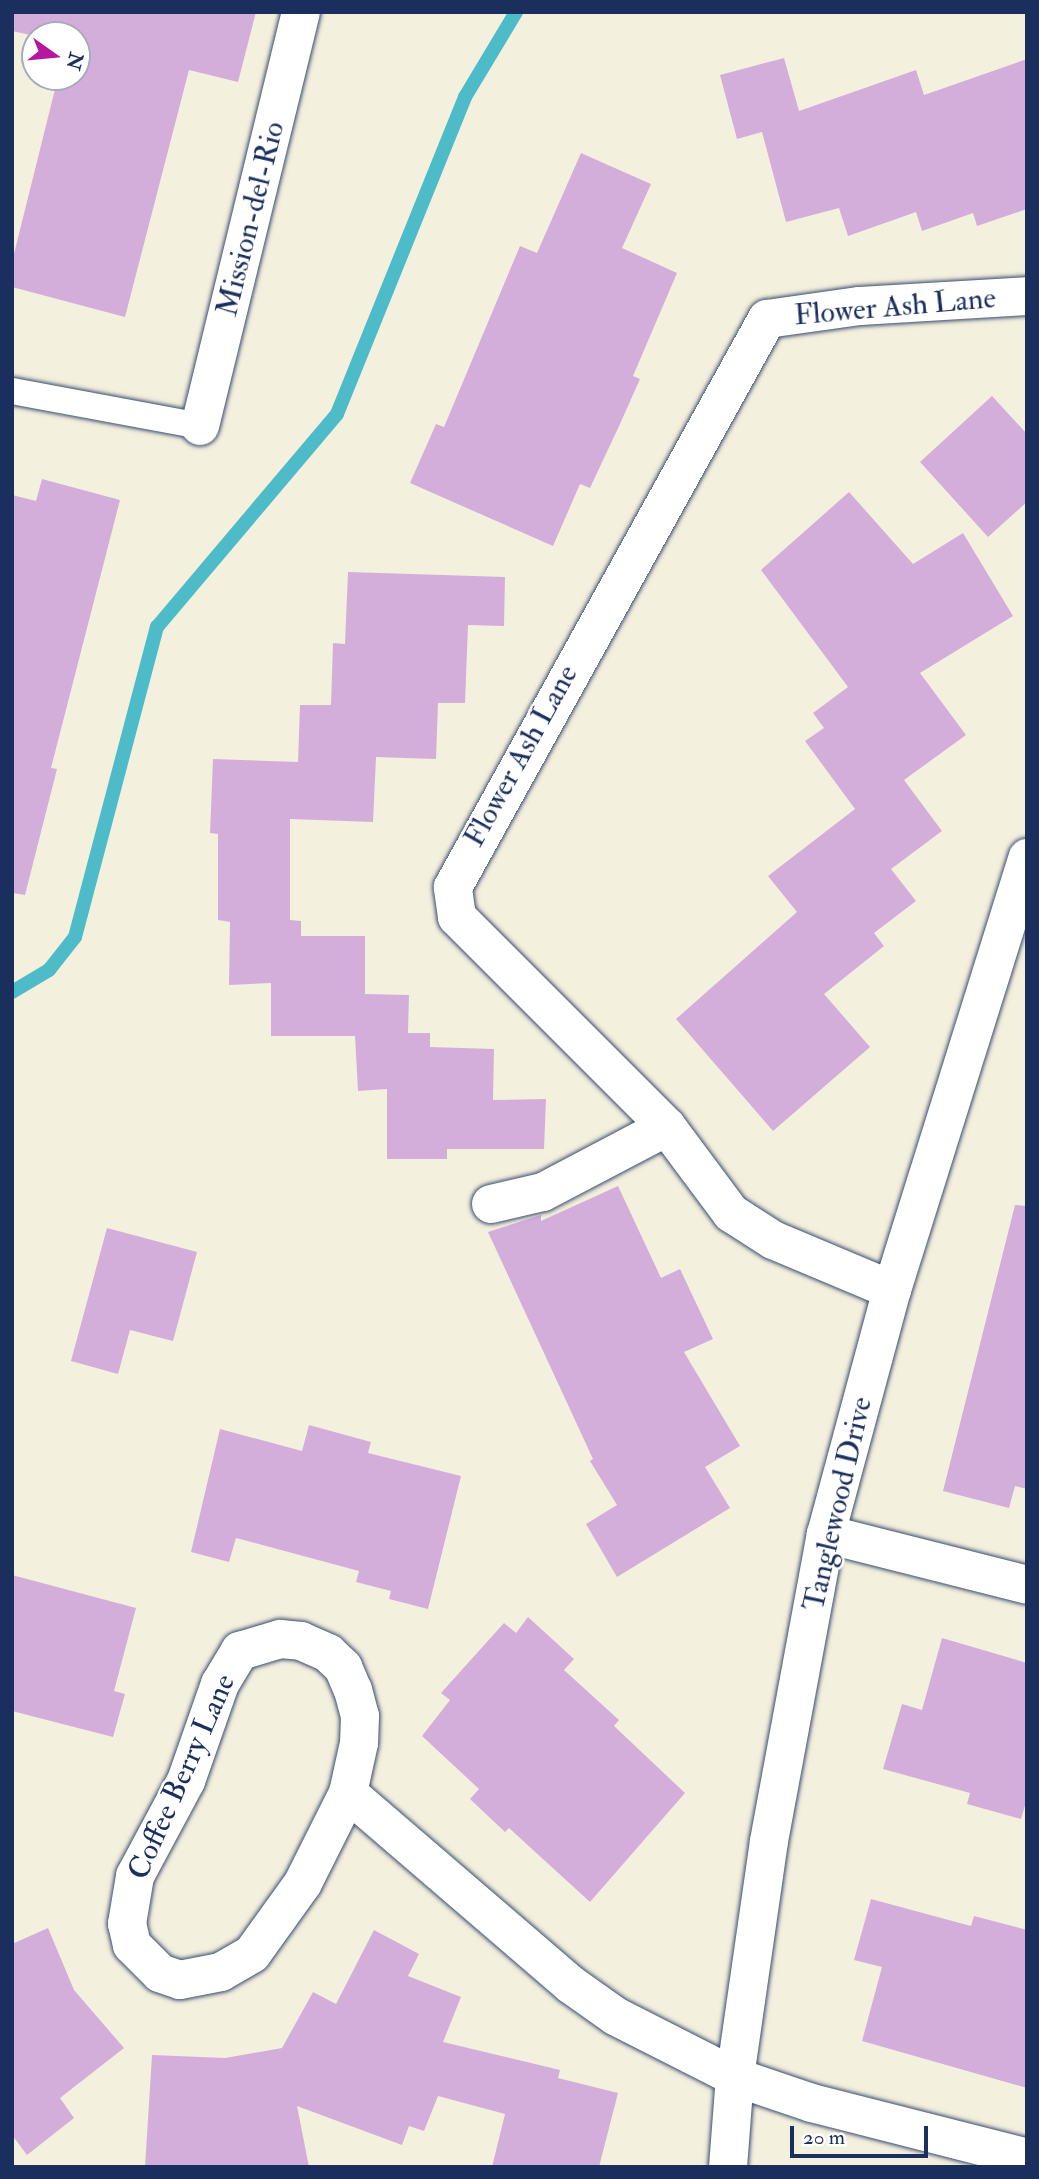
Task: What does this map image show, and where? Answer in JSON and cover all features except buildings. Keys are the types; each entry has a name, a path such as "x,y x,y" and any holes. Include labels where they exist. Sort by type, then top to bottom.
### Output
{"street":[{"name":"Mission-del-Rio","path":"200,426 301,12"},
{"name":"Flower Ash Lane","path":"892,1290 845,1274 751,1228 717,1197 667,1127 457,917 452,903 456,875 766,319 860,306 1027,296"},
{"name":"Tanglewood Drive","path":"728,2167 735,2077 769,1841 826,1534 892,1290 1027,858"},
{"path":"491,1204 543,1192 667,1127"},
{"path":"826,1534 1027,1585"},
{"name":"Coffee Berry Lane","path":"302,1641 328,1653 343,1667 360,1716 348,1793 303,1883 252,1954 221,1972 180,1980 160,1973 132,1945 127,1924 135,1876 186,1781 220,1684 240,1651 260,1642 302,1641"},
{"path":"348,1793 570,1984 615,2016 735,2077 812,2103 1027,2158"}],"lane":[{"path":"12,391 200,426"}],"waterway":[{"path":"12,992 49,970 75,937 157,627 337,414 465,97 516,12"}]}
